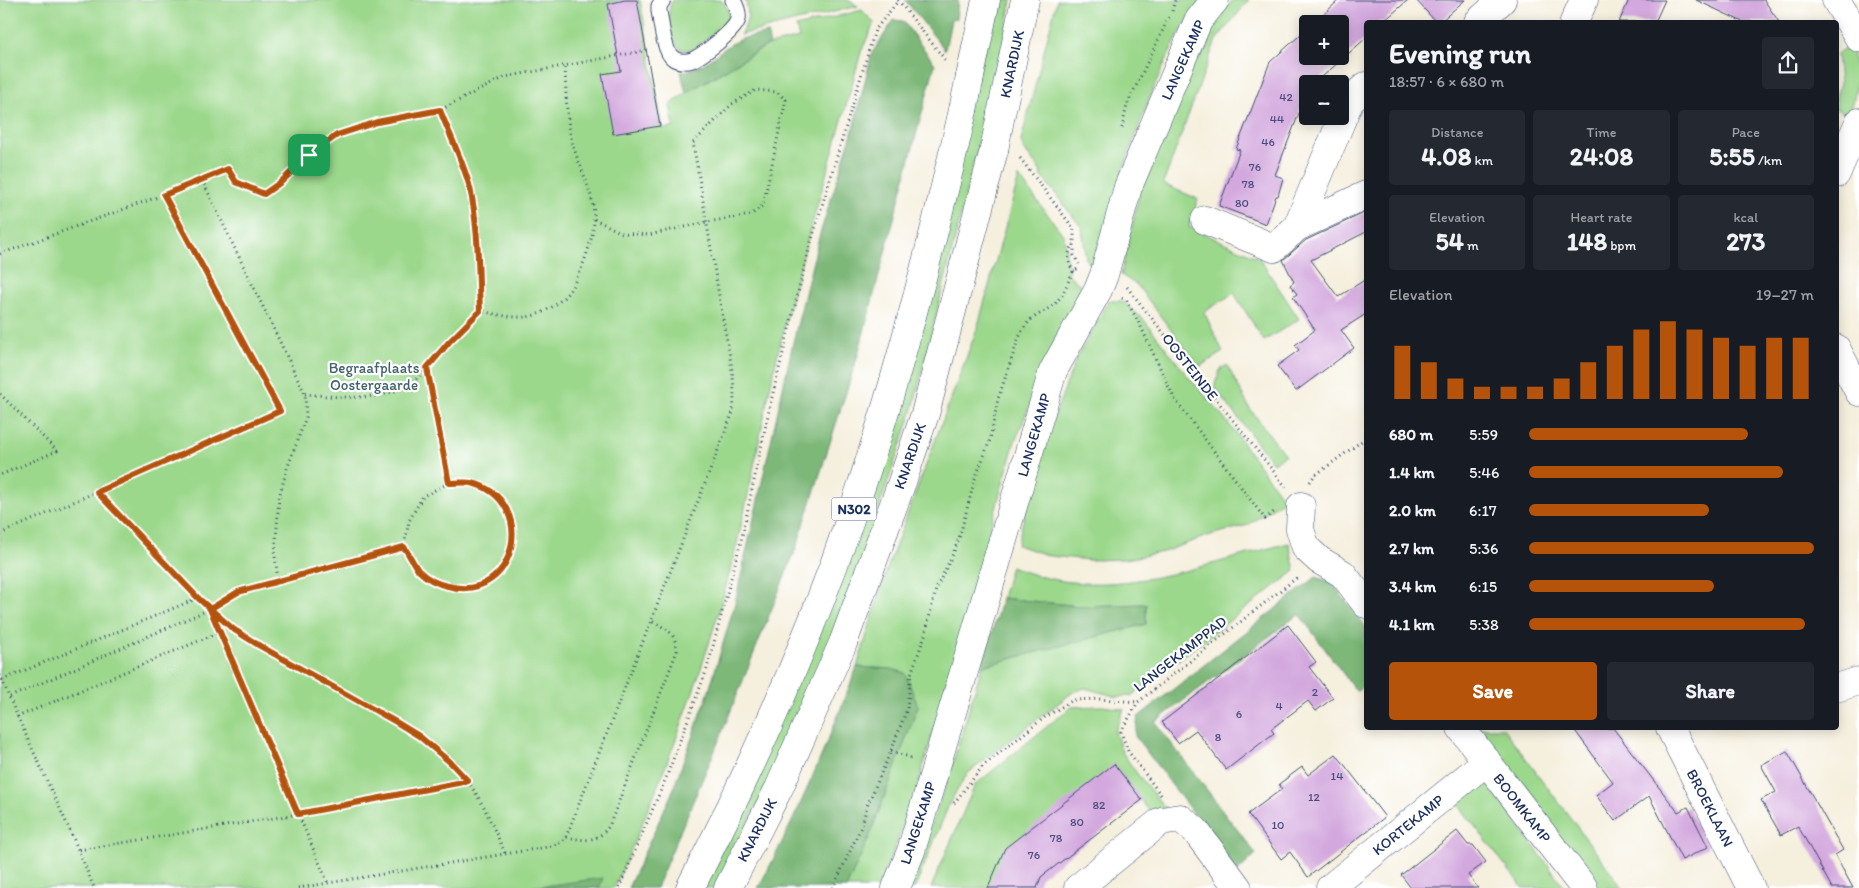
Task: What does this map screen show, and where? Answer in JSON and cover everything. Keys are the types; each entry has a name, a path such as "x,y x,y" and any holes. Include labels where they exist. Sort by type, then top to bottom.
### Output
{"street":[{"path":"979,0 980,32"},
{"name":"N302","path":"690,888 726,818 758,748 810,625 857,501 919,295 963,110 986,0"},
{"name":"KNARDIJK","path":"728,888 779,788 843,643 902,482 924,414 994,150 1025,0"},
{"path":"1017,41 1035,0"},
{"name":"LANGEKAMP","path":"896,888 914,842 1053,371 1101,283 1128,187 1198,21 1215,0"},
{"path":"1480,20 1502,0"},
{"path":"1575,20 1584,0"},
{"path":"1836,0 1859,38"},
{"path":"1297,227 1350,100 1364,88"},
{"path":"1845,173 1859,122"},
{"path":"1205,220 1274,248 1297,227 1364,196"},
{"path":"1839,354 1859,392"},
{"path":"1297,501 1300,529 1306,548 1319,560 1343,574 1364,601"},
{"path":"1839,687 1859,682"},
{"name":"BOOMKAMP","path":"1463,730 1584,888"},
{"name":"BROEKLAAN","path":"1679,730 1751,888"},
{"name":"KORTEKAMP","path":"1330,888 1487,762"},
{"path":"1078,888 1161,821 1180,818 1195,830 1238,888"}],"lane":[{"path":"663,0 659,10 666,46 669,54 681,62 691,61 732,30 738,20 737,9 733,0"}],"path":[{"path":"620,888 666,778 706,669 741,541 771,401 809,249 875,30 898,0 934,46"},
{"path":"0,254 164,195 228,169 236,182 264,194 281,182 309,155 337,135 377,122 440,110 505,77 565,67 666,46"},
{"path":"480,311 512,317 527,317 542,313 556,304 570,290 590,241 594,219 593,206 573,145 568,119 565,67"},
{"path":"298,888 557,845 566,837 733,412 735,400 730,360 707,222 693,142 732,104 756,90 777,92 786,100 763,205 751,216 707,222 649,235 622,233 594,219"},
{"path":"305,394 364,397 384,394 399,389 411,382 427,368 480,311 477,241 472,201 460,158 440,110"},
{"path":"202,180 305,394 306,417 287,469 279,498 275,556 278,580"},
{"path":"0,534 280,411 164,195"},
{"name":"OOSTEINDE","path":"1101,283 1080,266 1074,255 1074,243 1069,251 1070,267 1084,283 1101,283 1122,283 1135,296 1297,501"},
{"path":"1101,283 1111,293 1128,301 1142,327 1174,398 1265,519 1297,501 1314,476 1364,439"},
{"path":"427,368 449,483"},
{"path":"0,394 58,451 0,475"},
{"path":"449,483 472,483 492,492 507,509 514,531 511,553 499,573 481,585 459,589 437,584 419,570 404,547 409,521 423,496 449,483"},
{"path":"97,492 198,598 233,629 419,736 451,763 468,781 484,807 505,853"},
{"path":"10,697 210,609 238,592 404,547"},
{"name":"LANGEKAMPPAD","path":"951,811 953,803 982,766 1045,718 1073,700 1099,699 1138,702 1319,560"},
{"path":"2,680 198,598"},
{"path":"210,609 328,883"},
{"path":"566,837 578,840 592,839 605,832 610,824 677,651 676,641 672,633 651,621"},
{"path":"18,717 220,632"},
{"path":"0,674 79,850 94,888"},
{"path":"0,688 5,686"},
{"path":"1138,702 1121,732 1128,751 1142,772 1180,818"},
{"path":"833,888 862,825 867,806 891,750"},
{"path":"79,850 298,814 468,781"}],"green space":[{"name":"Begraafplaats Oostergaarde","path":"0,0 640,0 663,129 674,127 670,105 686,93 766,46 799,38 796,27 862,10 874,23 861,52 788,311 743,519 718,615 678,734 614,888 548,888 547,885 528,888 0,888"},
{"path":"673,0 721,0 728,10 728,19 726,23 693,49 680,49 673,39 669,26 669,12"},
{"path":"745,0 848,0 858,6 740,35 745,27 747,18"},
{"path":"905,0 958,0 956,19 951,20 945,50"},
{"path":"998,0 1012,0 1002,49 912,412 832,643 766,787 715,888 700,888 820,631"},
{"path":"1057,0 1201,0 1178,37 1150,96 1111,208 1094,265 1086,259 1082,228 1040,174 1041,172 1023,148 1021,141"},
{"path":"1233,0 1249,0 1216,40 1163,184 1198,199 1189,227 1259,258 1299,319 1264,341 1234,293 1204,312 1223,352 1199,367 1137,285 1121,275 1140,191 1207,31"},
{"path":"894,20 903,21 935,64 857,358 797,546 715,750 656,888 628,888 671,795 708,694 735,603 794,338 819,237 852,133 872,53"},
{"path":"767,33 770,45 686,93 681,72 704,64 737,41"},
{"path":"1850,46 1855,64 1857,80 1855,97 1849,115 1839,110 1839,53"},
{"path":"1019,177 1064,236 1069,275 1085,289 1056,340 1014,444 913,803 878,888 846,888 870,835 918,706 892,669 857,667 887,569 977,329"},
{"path":"1109,301 1122,301 1144,320 1186,374 1223,416 1284,500 1248,525 1207,536 1163,552 1126,559 1089,560 1050,556 1017,545 1040,453 1077,357"},
{"path":"1227,365 1250,409 1285,455 1273,463 1214,387 1220,370"},
{"path":"1289,543 1295,571 1131,696 1117,697 1085,688 1073,692 968,773 950,802 915,888 907,888 948,779 982,666 1146,624 1146,604 1080,606 1002,598 1011,566 1045,578 1080,583 1115,583 1185,571"},
{"path":"1316,577 1331,582 1364,624 1364,685 1356,691 1299,614 1155,722 1256,854 1237,872 1135,736 1138,717"},
{"path":"1002,598 1080,606 1146,604 1146,624 982,666"},
{"path":"857,667 892,669 905,673 918,706 870,835 846,888 758,888 786,835 835,723"},
{"path":"1103,706 1124,709 1115,731 1122,752 1167,810 1156,818 1115,765 1009,857 997,888 931,888 975,785 1071,707"},
{"path":"1473,730 1504,730 1623,888 1595,888"},
{"path":"1479,784 1487,784 1565,888 1523,888 1456,802"},
{"path":"603,878 599,888 528,888"}],"building":[{"path":"625,0 637,0 660,126 613,134 602,74 621,71 608,4"},
{"path":"1339,0 1408,0 1385,20 1364,20 1364,40 1349,53 1349,15 1323,15"},
{"path":"1416,0 1465,0 1442,20 1434,20"},
{"path":"1629,0 1665,0 1656,20 1620,20"},
{"path":"1696,0 1764,0 1778,20 1739,20"},
{"path":"1299,36 1299,65 1335,65 1324,75 1299,75 1299,113 1275,175 1283,178 1278,196 1276,196 1266,224 1219,206 1240,150 1236,149 1270,62"},
{"path":"1364,213 1364,233 1311,260 1338,297 1364,280 1364,315 1341,330 1354,348 1296,391 1277,366 1299,350 1295,345 1315,330 1293,297 1297,294 1290,285 1294,282 1283,260 1306,240"},
{"path":"1288,625 1316,662 1309,667 1333,698 1316,711 1308,701 1271,729 1274,733 1226,770 1196,730 1178,743 1162,722"},
{"path":"1574,730 1615,730 1678,812 1688,807 1708,847 1682,860 1649,796 1615,821 1596,795 1613,782"},
{"path":"1787,751 1843,850 1835,855 1853,888 1832,888 1798,826 1781,835 1761,800 1776,792 1761,765"},
{"path":"1336,754 1385,817 1308,877 1290,852 1281,859 1248,814 1282,789 1279,784 1302,767 1308,775"},
{"path":"1114,764 1142,800 1041,877 1037,888 988,888 1005,848"},
{"path":"1457,831 1468,845 1473,845 1486,862 1468,875 1478,888 1411,888 1401,875"}],"route":[{"path":"309,155 281,182 264,194 236,182 228,169 164,195 280,411 97,492 198,598 210,609 233,629 419,736 451,763 468,781 298,814 210,609 238,592 404,547 419,570 437,584 459,589 481,585 499,573 511,553 514,531 507,509 492,492 472,483 449,483 427,368 466,323 480,311 477,241 473,208 460,158 440,110 377,122 337,135 309,155"}]}
